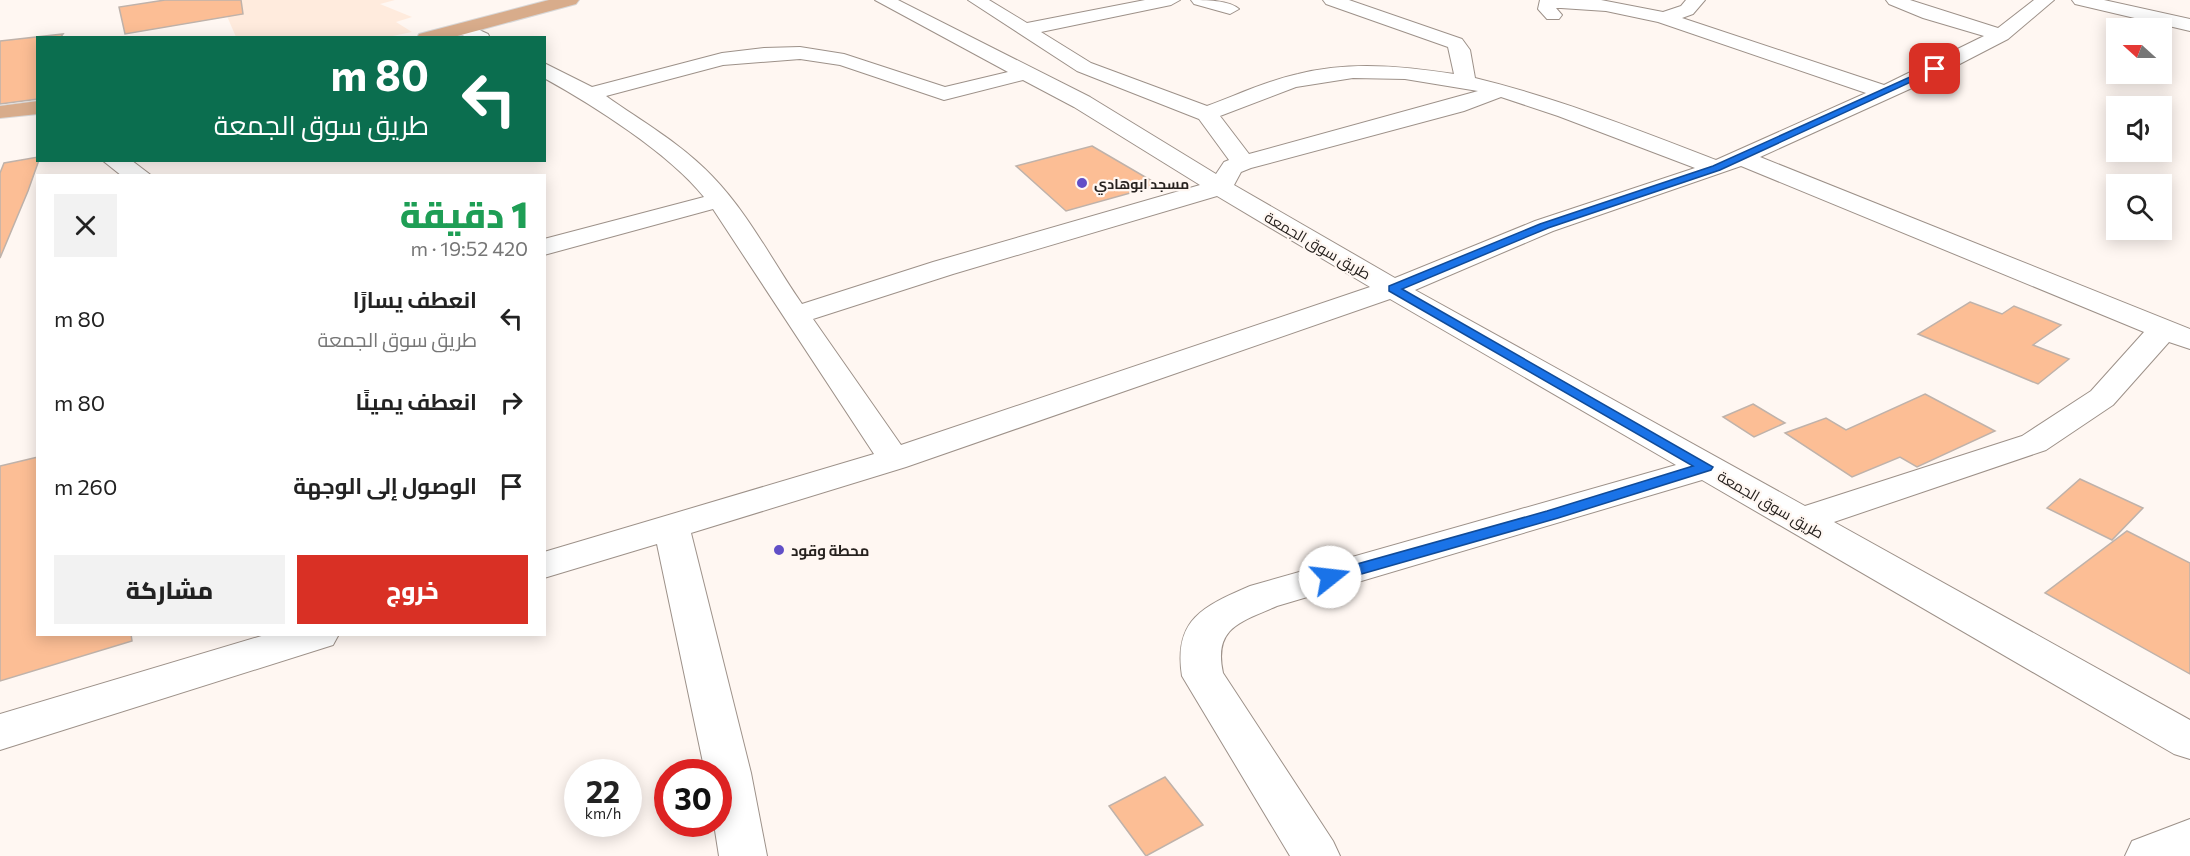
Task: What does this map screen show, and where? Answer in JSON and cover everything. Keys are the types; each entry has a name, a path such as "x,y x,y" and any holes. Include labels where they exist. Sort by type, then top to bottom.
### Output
{"main road":[{"path":"444,36 472,33 570,0"},
{"path":"0,112 36,107"}],"street":[{"name":"طريق سوق الجمعة","path":"884,0 1116,122 1220,187 1393,289 2190,741"},
{"path":"977,0 1084,67 1207,114 1244,163"},
{"path":"1023,30 1171,0"},
{"path":"1200,0 1230,9"},
{"path":"1332,0 1455,43 1460,50 1465,82"},
{"path":"1552,15 1547,9 1547,3 1571,0 1617,6 1664,18 1883,92"},
{"path":"1664,18 1687,10 1696,0"},
{"path":"1895,0 1929,14 2001,35"},
{"path":"546,564 894,459 1393,289 1544,226 1728,163 1916,79 2001,35 2045,0"},
{"path":"2081,0 2190,25"},
{"path":"589,94 712,62 764,54 800,53 844,60 944,94 1026,73"},
{"path":"546,70 589,94 679,158 704,181 738,225 761,265 894,459"},
{"path":"1207,114 1301,79 1348,72 1391,72 1465,82 1502,90 1728,163 2176,334"},
{"path":"796,315 954,265 1220,187 1232,167 1244,163 1445,109 1502,90"},
{"path":"116,162 136,174"},
{"path":"546,246 719,200"},
{"path":"1799,521 2034,443 2102,398 2157,337 2176,334"},
{"path":"1316,856 1203,676 1199,650 1206,632 1225,613 1264,596 1553,514 1706,467"},
{"path":"671,525 728,773 743,856"},
{"path":"0,732 312,636"},
{"path":"2149,856 2190,840"}],"shaded area":[{"path":"220,0 395,0 380,4 412,17 396,22 412,32 393,36 236,36"}],"building":[{"path":"165,0 241,0 243,14 125,34 119,7"},
{"path":"36,37 36,99 0,104 0,41"},
{"path":"1092,146 1159,185 1066,211 1016,166"},
{"path":"36,157 36,162 38,162 0,258 0,173 4,163"},
{"path":"1970,302 2002,314 2014,306 2061,325 2033,345 2069,359 2038,384 1918,334"},
{"path":"1925,394 1995,431 1917,467 1900,457 1852,477 1785,433 1826,418 1846,430"},
{"path":"1753,404 1785,423 1754,437 1723,417"},
{"path":"36,457 36,636 131,636 132,641 0,681 0,466"},
{"path":"2080,479 2143,508 2112,540 2047,508"},
{"path":"2127,531 2190,563 2190,674 2045,593"},
{"path":"1165,777 1203,825 1146,856 1109,806"}],"place":[{"name":"مسجد ابوهادي","path":"1082,183"},
{"name":"محطة وقود","path":"779,550"}],"route":[{"path":"1330,577 1553,514 1706,467 1393,289 1544,226 1717,168 1935,69"}]}
